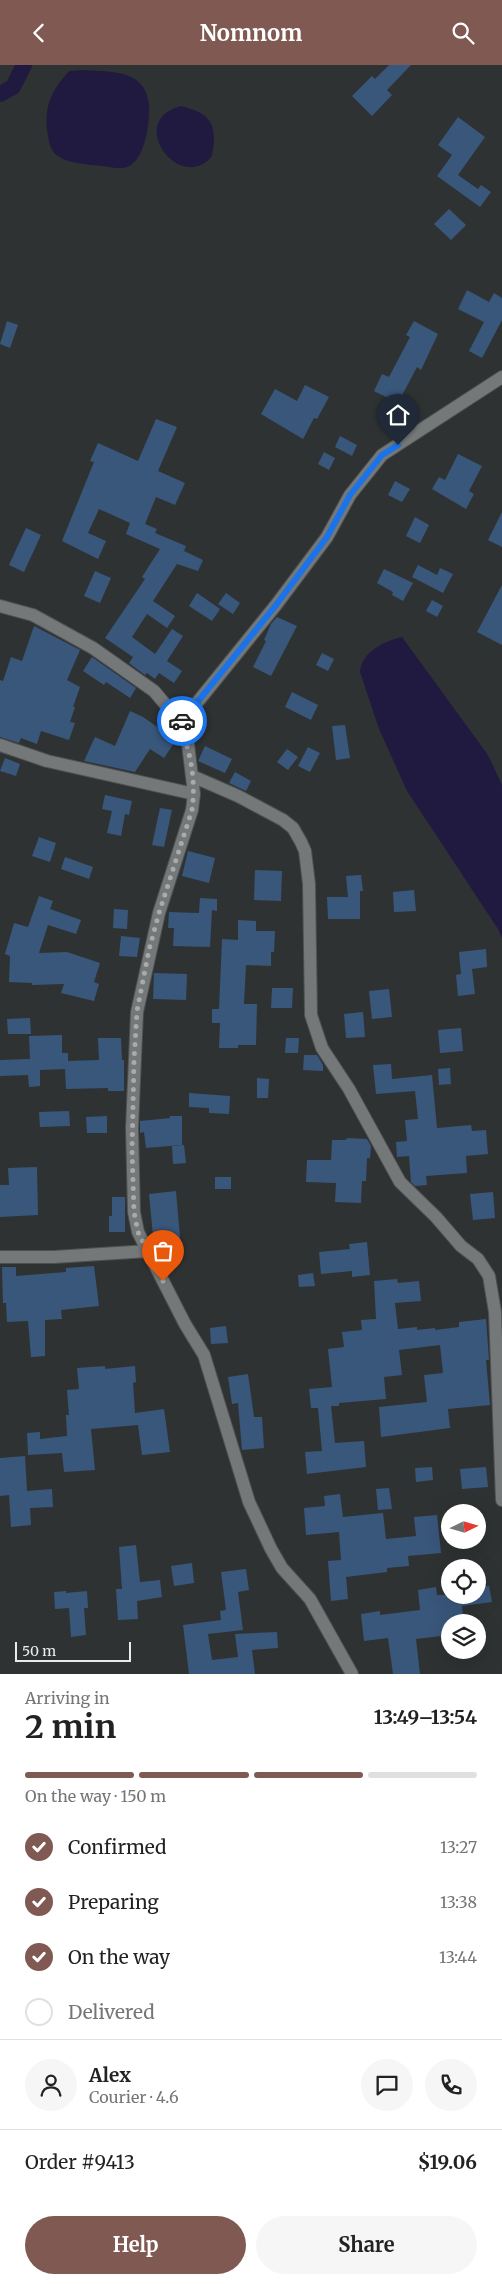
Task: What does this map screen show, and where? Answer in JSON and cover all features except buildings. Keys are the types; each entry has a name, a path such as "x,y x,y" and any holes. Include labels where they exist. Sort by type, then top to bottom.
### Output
{"street":[{"path":"179,725 276,605 327,537 350,495 382,455 502,377"},
{"path":"0,606 33,615 120,665 154,691 176,717 188,744 194,794 188,828 159,913 137,1011 132,1128 134,1212 138,1232 185,1325 204,1355 249,1502 271,1549 282,1568 310,1599 328,1628 344,1663 352,1674"},
{"path":"0,745 48,761 194,794"},
{"path":"192,776 238,796 283,820 293,828 305,851 309,884 311,1015 322,1049 349,1089 400,1182 436,1217 461,1246 478,1259 490,1275 495,1313 500,1390 502,1500"},
{"path":"0,1257 54,1257 148,1251"}],"shaded area":[{"path":"69,71 115,72 125,75 141,85 146,93 149,112 144,146 136,160 128,167 117,168 73,162 58,156 51,147 48,139 46,117 50,101 57,86"},
{"path":"181,106 206,116 213,128 214,145 212,156 199,166 186,167 174,161 164,151 158,139 157,126 165,114"},
{"path":"402,637 488,755 502,785 502,938 498,929 407,791 379,729 360,672 361,665 369,653 388,641"}],"waterway":[{"path":"0,94 13,87 24,65"}],"way so far":[{"path":"163,1281 138,1232 134,1212 132,1184 134,1061 137,1011 149,950 192,810 194,794 191,759 188,744 179,725 182,721"}],"route":[{"path":"182,721 276,605 327,537 350,495 382,455 398,445"}]}
